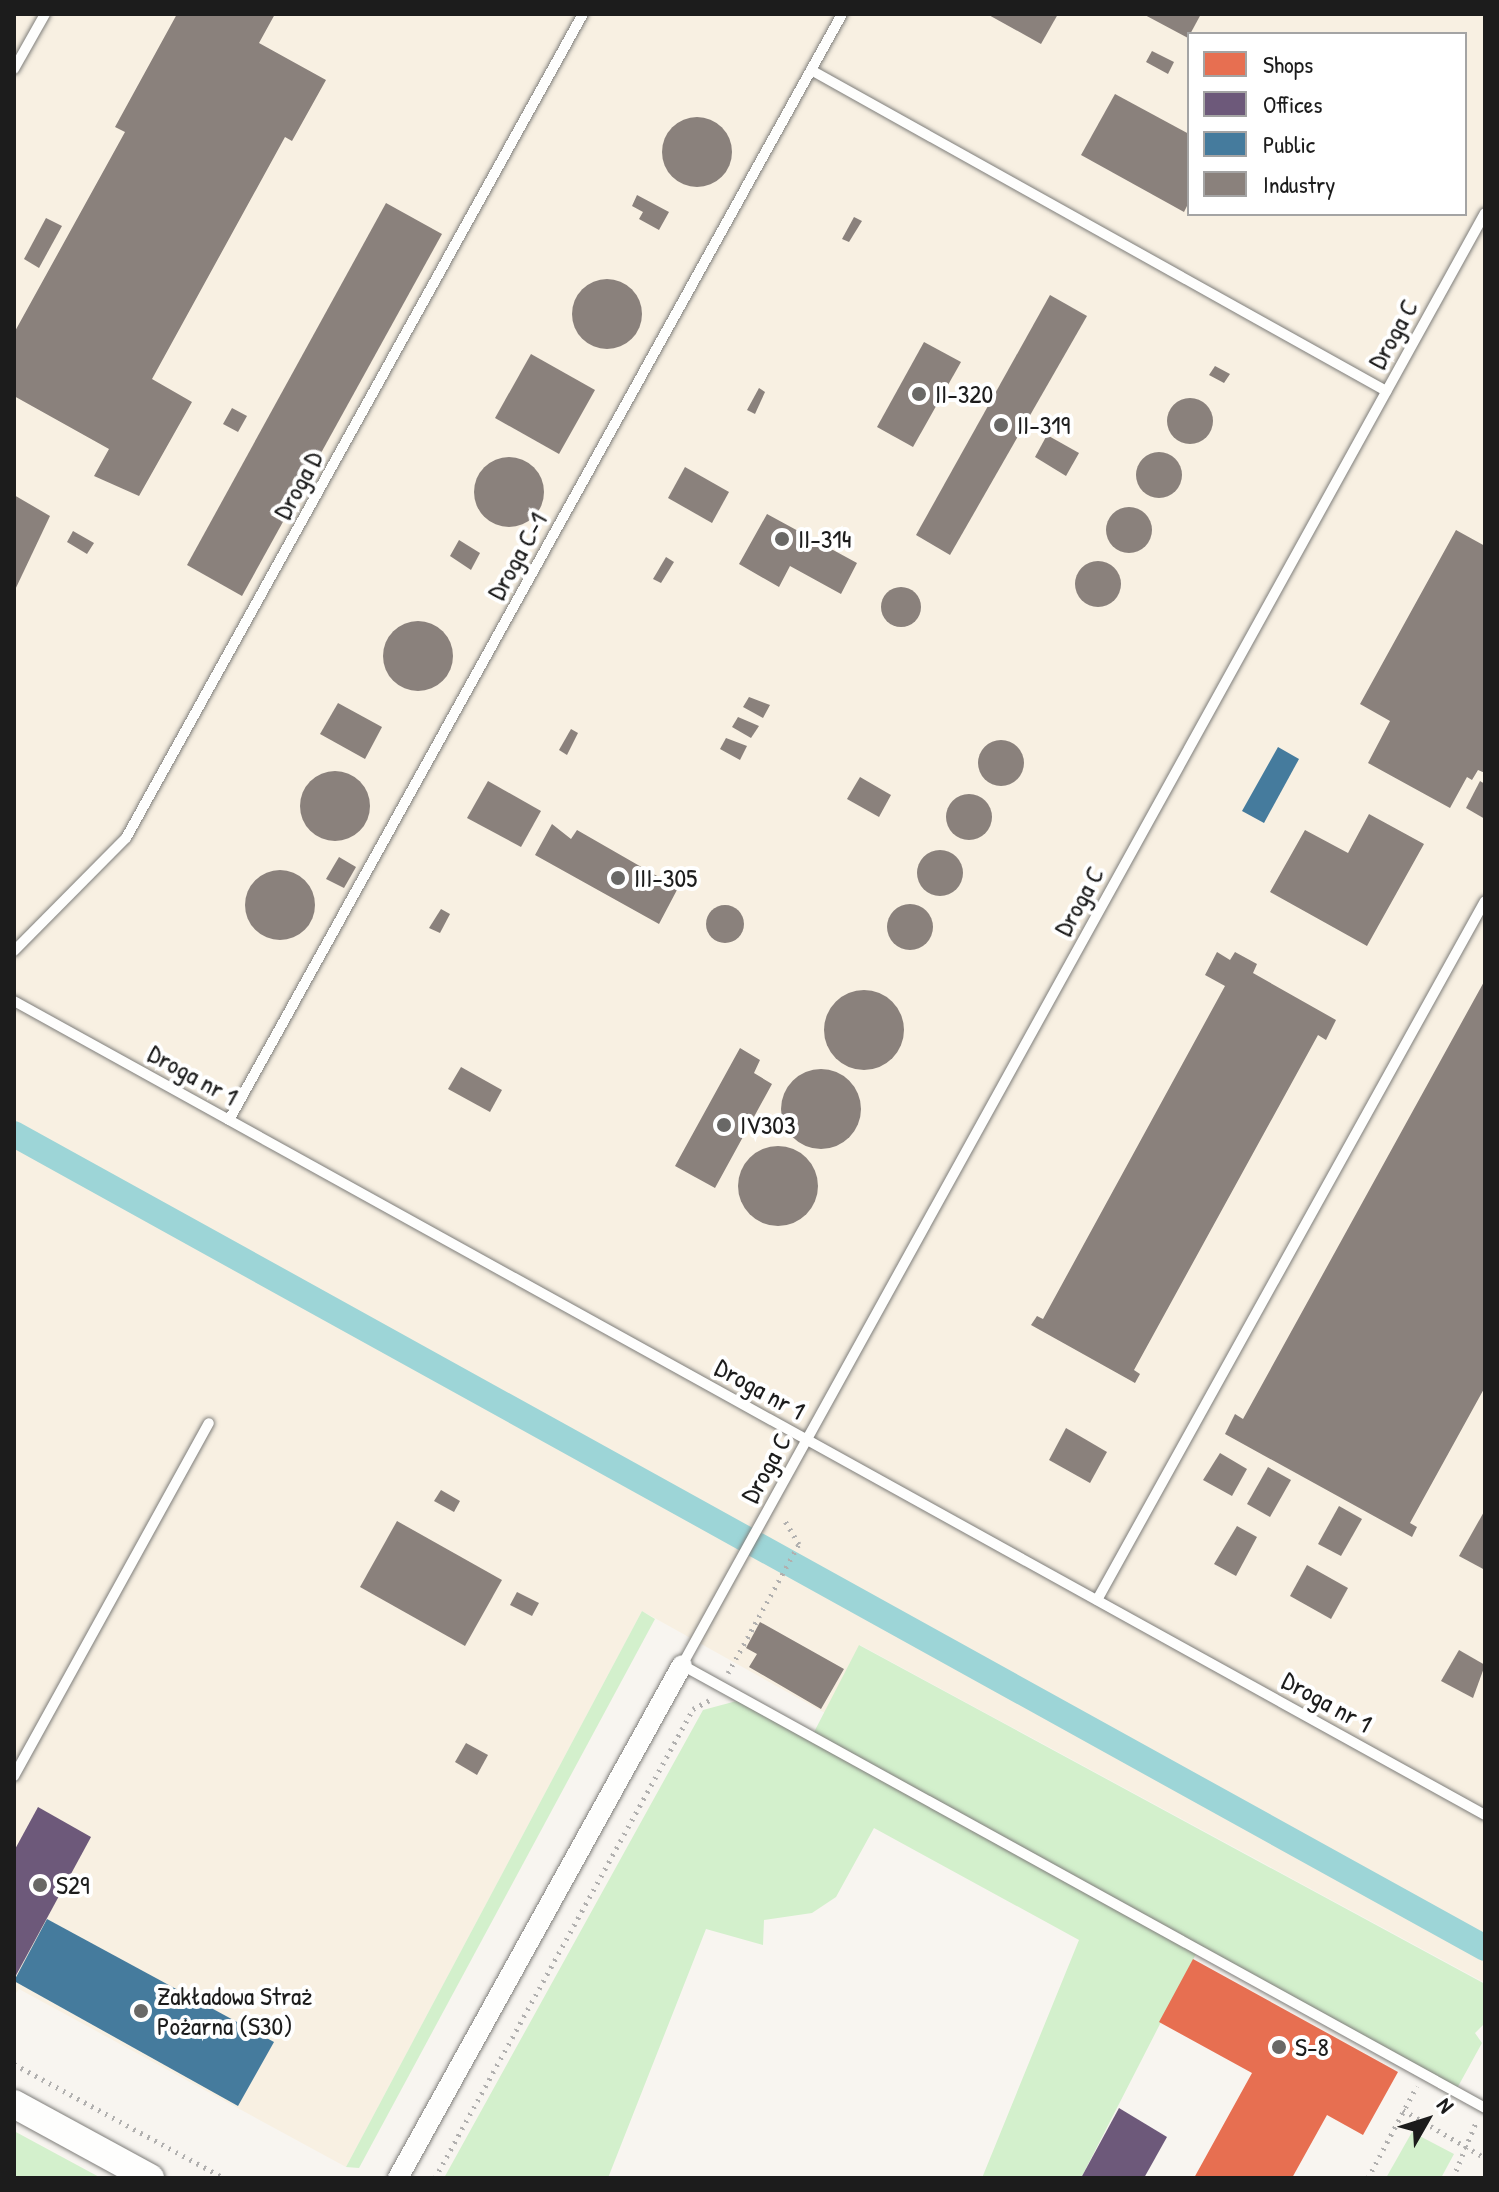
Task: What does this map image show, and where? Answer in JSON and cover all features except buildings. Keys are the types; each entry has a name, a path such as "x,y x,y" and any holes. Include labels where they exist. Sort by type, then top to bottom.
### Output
{"street":[{"path":"398,2178 682,1665"},
{"path":"14,2104 150,2178"}],"lane":[{"path":"14,69 45,14"},
{"name":"Droga D","path":"14,951 126,838 583,14"},
{"name":"Droga C-1","path":"229,1120 842,14"},
{"path":"811,70 1386,391"},
{"name":"Droga C","path":"682,1665 1485,213"},
{"path":"1097,1600 1485,901"},
{"name":"Droga nr 1","path":"14,1001 1485,1815"},
{"path":"14,1776 209,1423"},
{"path":"682,1665 1484,2107"}],"path":[{"path":"435,2178 693,1709 712,1700 721,1686 799,1544 774,1500"},
{"path":"14,2064 224,2178"},
{"path":"1368,2178 1423,2074"},
{"path":"1453,2178 1469,2149 1468,2138 1484,2107"},
{"path":"1403,2110 1485,2158"}],"shaded area":[{"path":"14,14 1485,14 1485,1983 860,1645 825,1713 642,1611 346,2167 19,1989 14,1996"}],"green space":[{"path":"642,1611 655,1619 359,2168 346,2167"},
{"path":"859,1645 1485,1984 1485,2023 1475,2033 1482,2043 1455,2092 1198,1950 1081,2178 982,2178 1079,1940 874,1828 836,1897 812,1913 764,1920 763,1945 706,1929 608,2178 444,2178 703,1710 744,1699 812,1736"},
{"path":"14,2131 101,2178 14,2178"},
{"path":"1412,2132 1454,2154 1441,2178 1386,2178"}],"waterway":[{"path":"14,1134 1485,1948"}],"place":[{"name":"II-320","path":"919,394"},
{"name":"II-319","path":"1001,425"},
{"name":"II-314","path":"782,539"},
{"name":"III-305","path":"618,878"},
{"name":"IV303","path":"724,1125"},
{"name":"S29","path":"40,1885"},
{"name":"Zakładowa Straż Pożarna (S30)","path":"141,2011"},
{"name":"S-8","path":"1279,2047"}]}
